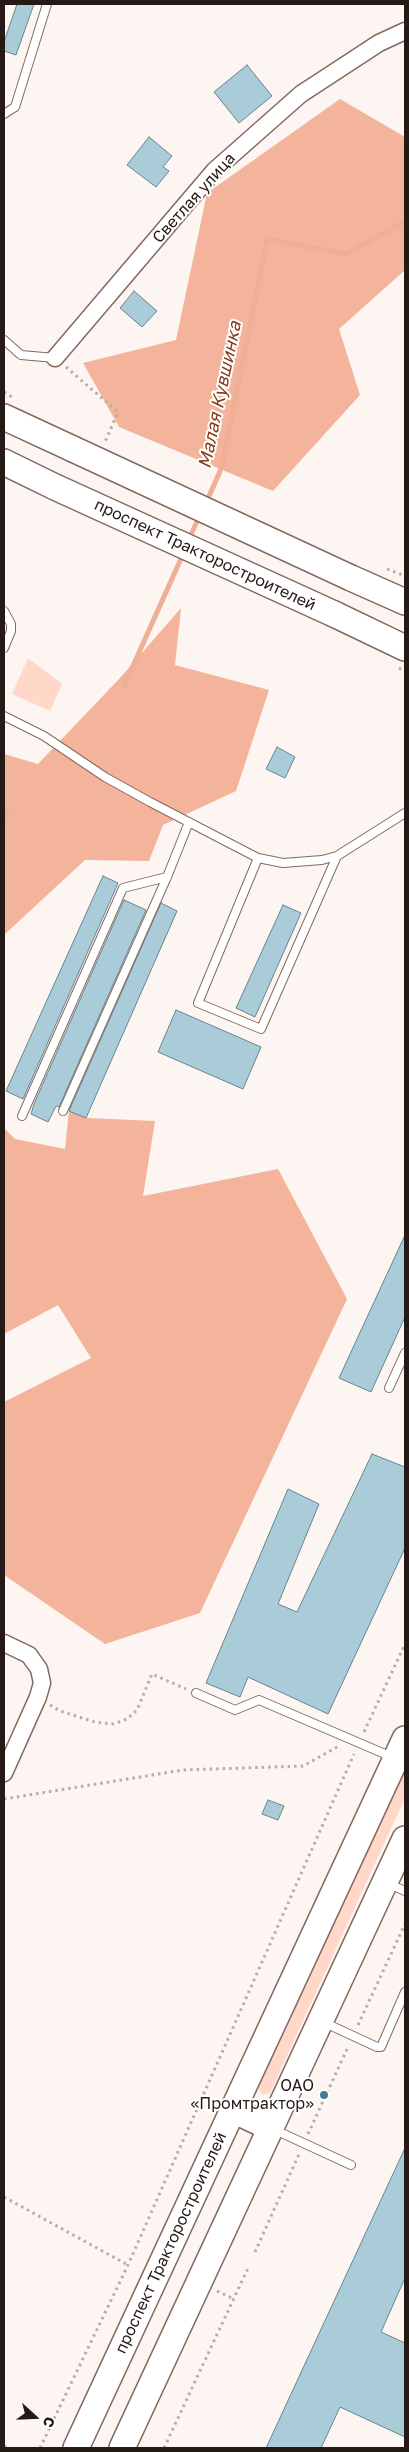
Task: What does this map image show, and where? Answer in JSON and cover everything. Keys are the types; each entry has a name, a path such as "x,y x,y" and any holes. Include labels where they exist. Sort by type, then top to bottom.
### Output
{"main road":[{"path":"4,417 405,602"},
{"name":"проспект Тракторостроителей","path":"4,462 405,648"},
{"name":"проспект Тракторостроителей","path":"76,2448 400,1749"},
{"path":"122,2448 321,2021 395,1887 405,1839"},
{"path":"233,2110 271,2128"}],"street":[{"name":"Светлая улица","path":"55,358 215,170 301,94 379,43 405,31"},
{"path":"4,1643 21,1650 35,1661 41,1676 38,1696 4,1773"}],"lane":[{"path":"4,114 15,108 47,4"},
{"path":"4,340 21,355 55,358"},
{"path":"4,611 11,624 11,631 4,648"},
{"path":"4,716 44,736 105,777 258,858 283,863 302,863 337,856 405,812"},
{"path":"63,1111 167,877 189,822"},
{"path":"258,858 198,1003 261,1029 337,856"},
{"path":"22,1116 123,888 167,877"},
{"path":"389,1388 405,1353"},
{"path":"196,1693 235,1710 259,1700 358,1743 400,1749"},
{"path":"321,2021 381,2047 405,1992"},
{"path":"271,2128 351,2165"}],"path":[{"path":"55,358 118,412 103,446"},
{"path":"40,2448 128,2265 358,1743 405,1644"},
{"path":"38,1696 60,1711 111,1724 125,1720 137,1710 152,1674 196,1693"},
{"path":"4,1800 183,1770 303,1766 350,1739"},
{"path":"355,2030 405,1924"},
{"path":"308,2134 349,2044"},
{"path":"255,2252 302,2150"},
{"path":"4,2197 128,2265"},
{"path":"134,2251 142,2254"},
{"path":"164,2448 249,2266"},
{"path":"217,2290 234,2298"},
{"path":"4,2446 9,2448"}],"shaded area":[{"path":"340,99 405,137 405,270 339,329 360,395 273,491 119,427 83,363 176,340 207,193"},
{"path":"181,608 175,665 269,690 236,791 163,825 149,861 85,860 4,935 4,754 38,764 120,678"},
{"path":"28,658 62,684 50,711 12,694"},
{"path":"69,1111 87,1118 155,1121 143,1196 278,1169 347,1299 200,1613 105,1644 4,1575 4,1402 91,1358 58,1305 4,1334 4,1128 15,1139 65,1149"},
{"path":"405,1771 405,1798 270,2093 263,2095 258,2088"}],"building":[{"path":"17,4 34,4 16,55 4,51 4,42"},
{"path":"247,65 272,96 239,123 214,92"},
{"path":"149,137 172,156 163,167 169,171 156,187 127,165"},
{"path":"134,291 157,311 142,327 120,308"},
{"path":"277,747 295,757 285,778 266,769"},
{"path":"103,876 118,883 23,1099 6,1091"},
{"path":"124,900 146,910 59,1107 56,1106 48,1122 31,1114 34,1104"},
{"path":"161,903 177,911 86,1118 69,1111"},
{"path":"283,905 301,913 255,1017 236,1008"},
{"path":"176,1010 261,1047 243,1089 158,1052"},
{"path":"405,1235 405,1317 371,1392 339,1378"},
{"path":"372,1454 405,1467 405,1548 328,1714 248,1677 240,1697 206,1683 288,1489 319,1504 278,1604 297,1612"},
{"path":"268,1800 284,1806 278,1820 262,1814"},
{"path":"405,2148 405,2278 381,2332 405,2343 405,2437 340,2407 321,2448 266,2448"}],"waterway":[{"name":"Малая Кувшинка","path":"206,503 221,469 267,239 346,254 405,221"},
{"name":"Малая Кувшинка","path":"189,539 200,515"},
{"name":"Малая Кувшинка","path":"124,686 184,552"},
{"name":"Малая Кувшинка","path":"4,818 7,811"}],"place":[{"name":"ОАО «Промтрактор»","path":"324,2095"}]}
